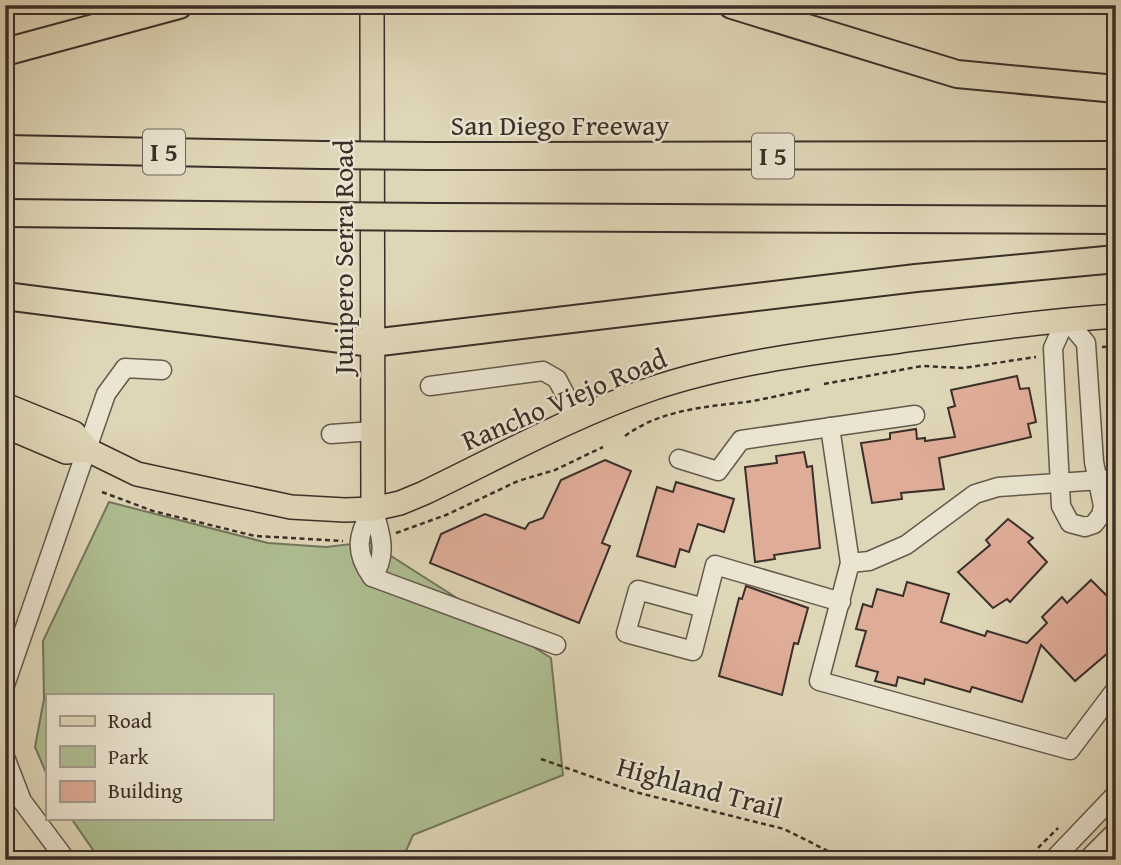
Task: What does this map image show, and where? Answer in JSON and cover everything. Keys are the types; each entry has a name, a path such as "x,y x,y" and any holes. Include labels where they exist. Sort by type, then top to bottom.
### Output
{"highway":[{"path":"5,52 179,5"},
{"path":"732,5 957,74 1116,89"},
{"name":"San Diego Freeway","path":"5,149 430,156 1116,155"},
{"name":"I 5","path":"5,213 1116,220"},
{"path":"5,296 372,343 916,278 1116,259"}],"main road":[{"name":"Junipero Serra Road","path":"372,5 373,509"},
{"name":"Rancho Viejo Road","path":"5,404 74,433 88,450 137,474 291,507 373,509 400,503 424,493 578,419 650,389 743,365 818,352 1066,319 1116,316"},
{"name":"Rancho Viejo Road","path":"5,426 66,452 88,450"}],"street":[{"path":"1066,319 1086,343 1086,348 1094,462 1108,480 1101,515 1094,524 1085,527 1070,523 1065,517 1059,483 1053,352 1066,319"},
{"path":"5,685 106,394 125,368 162,370"},
{"path":"430,386 543,372 557,379 578,419"},
{"path":"679,459 718,471 741,440 915,415"},
{"path":"830,427 850,563 820,681 1070,750 1116,689"},
{"path":"331,434 373,431"},
{"path":"850,563 869,561 906,545 975,494 998,487 1108,480"},
{"path":"373,509 381,532 382,565 372,577 556,645"},
{"path":"704,608 638,590 626,633 692,651 704,608 715,565 841,602"},
{"path":"5,757 22,801 66,860"},
{"path":"1053,860 1116,794"},
{"path":"1087,860 1116,831"}],"path":[{"path":"1086,348 1116,346"},
{"path":"824,384 922,366 963,368 1026,360 1053,352"},
{"path":"625,436 638,426 694,408 811,389"},
{"path":"393,534 446,515 518,481 560,468 603,447"},
{"path":"102,492 153,511 255,536 343,541"},
{"name":"Highland Trail","path":"541,759 635,792 784,829 846,860"}],"green space":[{"path":"109,502 268,543 326,547 369,542 551,658 563,775 413,835 402,860 100,860 72,820 273,820 273,694 46,694 46,773 35,747 44,699 43,641"}],"building":[{"path":"1017,376 1020,389 1029,388 1036,422 1028,424 1031,437 939,458 944,489 901,493 902,499 872,503 861,443 890,439 890,433 916,429 917,439 925,438 925,441 955,437 948,408 955,406 951,390"},
{"path":"804,452 807,467 812,466 820,548 774,555 775,559 755,562 745,467 777,463 776,456"},
{"path":"605,460 631,471 602,543 610,546 579,623 430,563 441,534 485,514 525,529 529,523 543,518 561,480"},
{"path":"676,482 734,499 724,532 698,524 689,552 680,549 675,567 637,556 657,487 673,492"},
{"path":"1008,519 1033,538 1028,542 1047,562 1010,602 1007,599 993,608 958,572 990,545 986,540"},
{"path":"1091,580 1116,605 1116,646 1075,681 1041,645 1022,702 972,687 970,692 925,679 924,684 898,677 896,686 875,681 878,672 856,666 866,631 856,629 863,604 872,607 877,589 903,596 907,582 949,594 941,622 985,636 987,631 1027,643 1047,623 1042,617 1062,597 1067,603"},
{"path":"746,586 808,608 798,644 794,643 782,695 719,676 739,598 742,599"}]}
